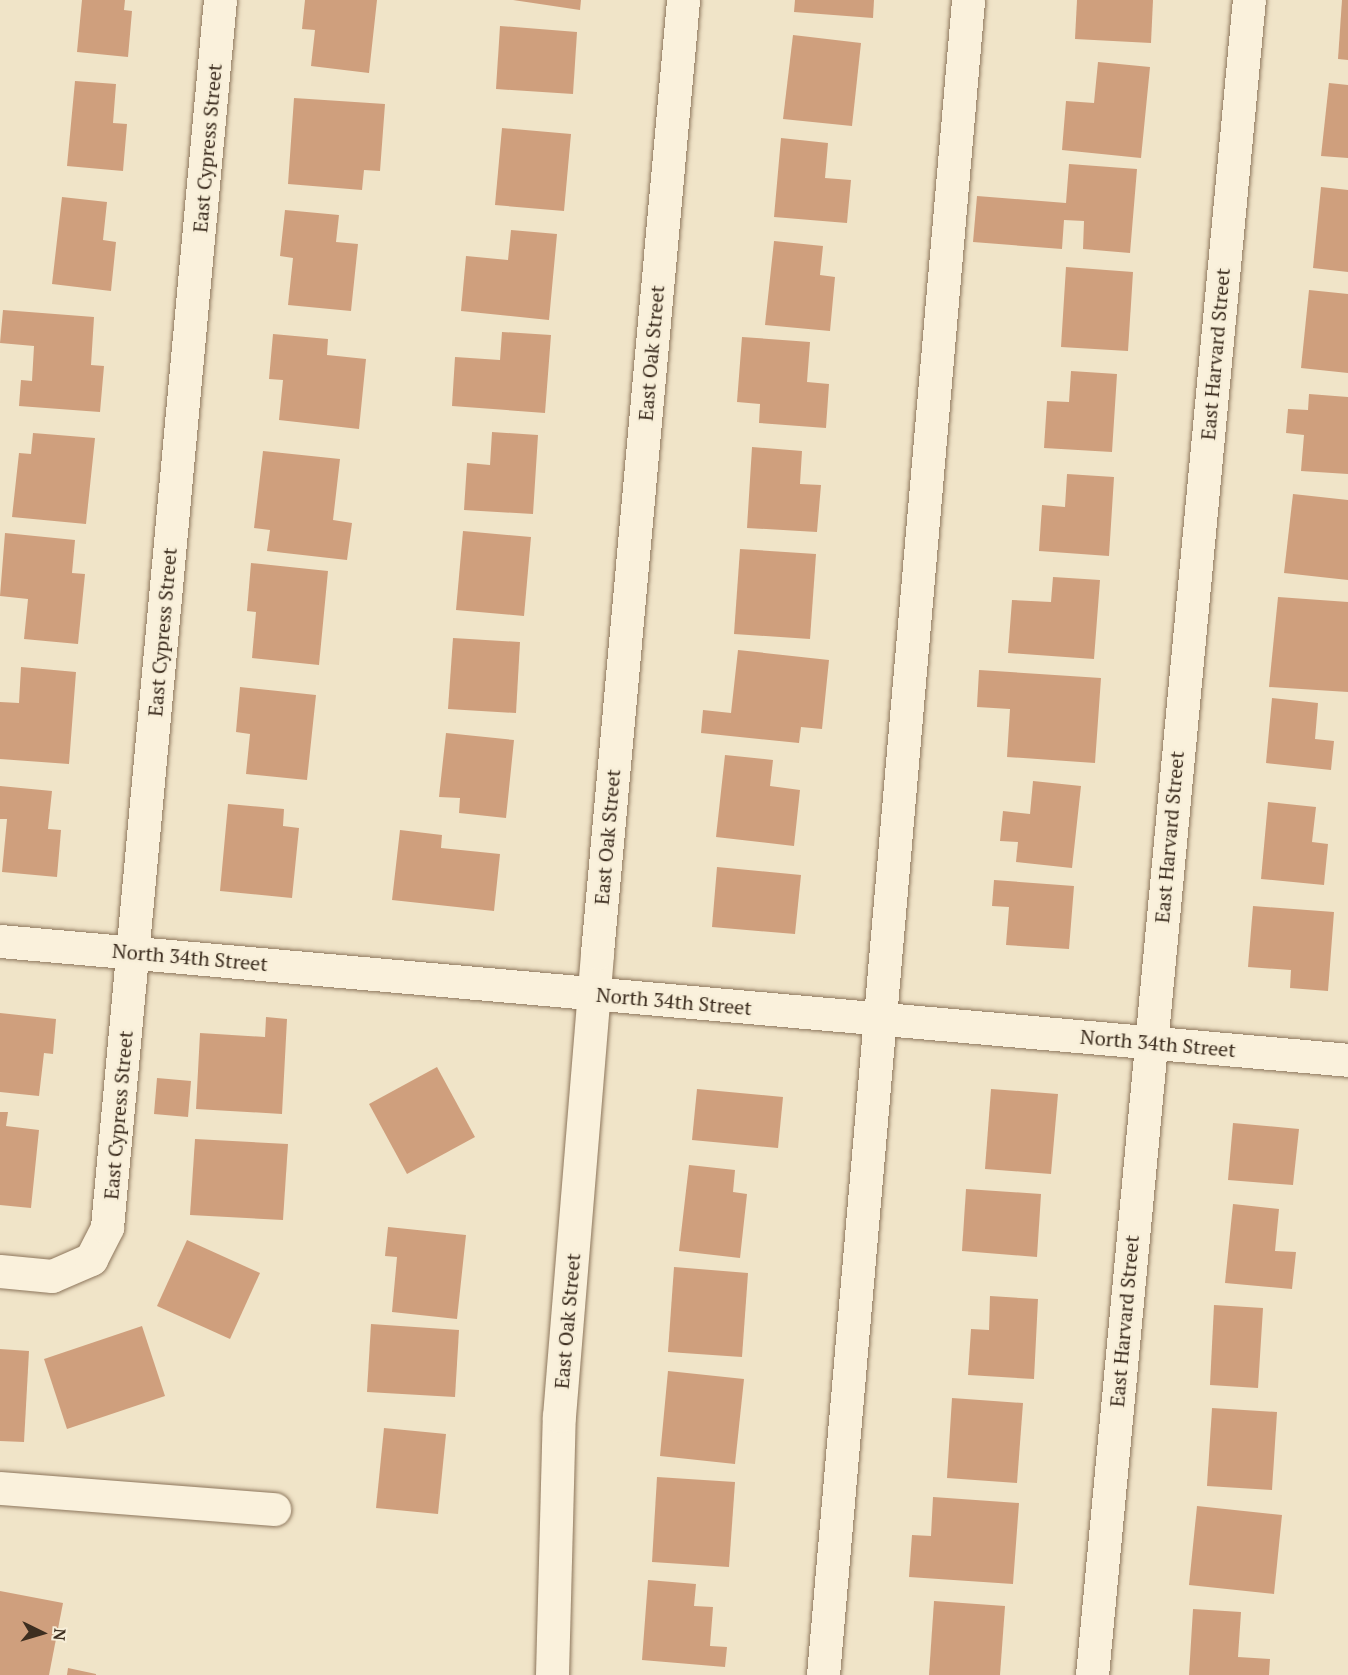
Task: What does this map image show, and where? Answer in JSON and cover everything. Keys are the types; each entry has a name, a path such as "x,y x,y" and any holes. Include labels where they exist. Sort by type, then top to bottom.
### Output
{"street":[{"name":"East Cypress Street","path":"0,1271 52,1276 91,1259 107,1227 220,0"},
{"name":"East Oak Street","path":"552,1675 559,1416 593,993 683,0"},
{"path":"823,1675 968,0"},
{"name":"East Harvard Street","path":"1092,1675 1249,0"},
{"name":"North 34th Street","path":"0,941 1348,1060"},
{"path":"0,1488 274,1509"}],"building":[{"path":"82,0 125,0 124,10 132,11 128,57 77,52"},
{"path":"305,0 377,0 369,73 311,66 315,30 302,29"},
{"path":"513,0 581,0 580,10"},
{"path":"795,0 874,0 873,18 794,12"},
{"path":"1077,0 1153,0 1151,43 1075,39"},
{"path":"1342,0 1348,0 1348,60 1338,59"},
{"path":"500,26 577,32 573,94 496,89"},
{"path":"793,35 861,43 852,126 783,119"},
{"path":"1098,62 1150,67 1141,158 1062,150 1066,101 1094,103"},
{"path":"75,81 116,84 113,123 127,124 123,171 67,166"},
{"path":"1329,83 1348,85 1348,158 1321,156"},
{"path":"294,98 385,104 380,171 364,170 362,190 288,184"},
{"path":"502,128 571,134 564,211 495,205"},
{"path":"781,138 828,143 825,178 851,180 847,223 774,217"},
{"path":"1069,164 1137,169 1130,253 1083,249 1084,221 1064,220 1062,249 973,242 977,196 1066,203"},
{"path":"1321,187 1348,190 1348,272 1313,268"},
{"path":"62,197 107,202 103,240 116,242 111,291 52,284"},
{"path":"285,210 339,215 336,242 358,244 351,311 288,305 293,258 280,256"},
{"path":"511,230 557,234 549,320 461,311 466,256 508,260"},
{"path":"774,241 823,246 820,275 835,277 830,331 765,325"},
{"path":"1066,267 1133,272 1128,351 1061,347"},
{"path":"1309,290 1348,294 1348,373 1301,368"},
{"path":"3,310 94,317 91,365 104,366 100,412 19,406 21,380 32,381 34,346 0,343"},
{"path":"502,332 551,335 545,413 452,406 455,357 500,360"},
{"path":"273,334 328,339 327,355 366,359 359,429 279,420 283,380 269,379"},
{"path":"742,337 810,342 807,382 829,384 826,428 759,423 760,404 737,402"},
{"path":"1071,371 1117,374 1112,452 1044,448 1047,401 1069,402"},
{"path":"1309,394 1348,397 1348,474 1301,471 1304,435 1286,433 1288,409 1308,410"},
{"path":"492,432 538,435 533,514 464,510 467,463 490,465"},
{"path":"33,433 95,438 86,524 12,517 19,453 31,454"},
{"path":"752,447 802,451 800,484 821,485 817,532 747,528"},
{"path":"263,451 340,459 333,520 352,523 347,560 267,551 270,530 254,528"},
{"path":"1067,474 1114,477 1109,556 1039,551 1042,505 1065,507"},
{"path":"1293,494 1348,500 1348,580 1284,573"},
{"path":"463,531 531,537 524,616 456,610"},
{"path":"5,533 75,540 72,573 85,574 78,644 24,639 28,599 0,596"},
{"path":"740,549 816,554 810,639 734,634"},
{"path":"251,563 328,571 319,665 252,658 256,612 247,611"},
{"path":"1053,577 1100,580 1094,659 1008,653 1012,600 1051,602"},
{"path":"1278,597 1348,602 1348,692 1269,687"},
{"path":"453,638 520,642 516,713 448,709"},
{"path":"738,650 829,660 822,729 801,727 799,743 701,733 703,710 731,713"},
{"path":"21,667 76,672 69,764 0,759 0,702 19,703"},
{"path":"979,670 1101,678 1095,763 1007,757 1010,709 977,707"},
{"path":"240,687 316,695 307,780 246,774 250,734 236,732"},
{"path":"1272,698 1318,703 1315,739 1334,741 1331,770 1266,763"},
{"path":"446,733 514,740 506,818 459,813 460,798 439,797"},
{"path":"725,755 773,760 770,786 800,790 794,846 716,837"},
{"path":"1033,781 1081,786 1072,868 1016,862 1018,842 1000,841 1003,811 1030,814"},
{"path":"0,786 52,791 48,829 61,830 57,877 2,872 7,819 0,819"},
{"path":"1268,802 1316,807 1312,842 1328,844 1324,885 1261,879"},
{"path":"228,804 284,809 283,826 299,828 292,898 220,891"},
{"path":"400,830 442,835 441,848 500,854 494,911 392,900"},
{"path":"717,867 801,875 795,934 712,927"},
{"path":"994,880 1074,886 1069,949 1006,945 1009,907 992,906"},
{"path":"1253,906 1334,912 1328,991 1290,988 1291,970 1248,967"},
{"path":"0,1013 56,1019 53,1054 44,1053 39,1096 0,1092"},
{"path":"266,1017 287,1019 282,1114 196,1109 200,1033 265,1037"},
{"path":"437,1067 475,1137 407,1174 369,1104"},
{"path":"157,1078 191,1081 188,1117 154,1114"},
{"path":"697,1089 783,1097 778,1148 692,1140"},
{"path":"991,1089 1058,1094 1051,1174 985,1169"},
{"path":"0,1112 8,1112 6,1126 39,1130 31,1208 0,1205"},
{"path":"1233,1123 1299,1129 1293,1185 1228,1180"},
{"path":"195,1139 288,1144 283,1220 190,1215"},
{"path":"689,1165 735,1170 733,1192 747,1194 740,1258 679,1251"},
{"path":"966,1189 1041,1194 1037,1257 962,1251"},
{"path":"1233,1204 1279,1209 1275,1251 1296,1252 1292,1289 1225,1283"},
{"path":"388,1227 466,1235 457,1319 392,1312 397,1257 385,1256"},
{"path":"187,1240 260,1273 230,1339 157,1306"},
{"path":"674,1267 748,1273 742,1357 668,1352"},
{"path":"990,1296 1038,1299 1034,1379 968,1375 971,1329 989,1330"},
{"path":"1214,1305 1263,1308 1258,1388 1210,1385"},
{"path":"371,1324 459,1330 455,1397 367,1392"},
{"path":"142,1326 165,1396 67,1429 44,1359"},
{"path":"0,1349 29,1351 24,1442 0,1441"},
{"path":"668,1371 744,1379 735,1464 660,1456"},
{"path":"952,1398 1023,1403 1017,1483 947,1478"},
{"path":"1212,1408 1277,1412 1272,1490 1207,1486"},
{"path":"384,1428 446,1434 438,1514 376,1508"},
{"path":"657,1477 735,1482 729,1567 652,1562"},
{"path":"933,1497 1019,1503 1013,1584 909,1577 912,1535 931,1536"},
{"path":"1197,1506 1282,1515 1274,1594 1189,1585"},
{"path":"648,1580 696,1584 694,1606 713,1607 710,1646 727,1647 725,1667 642,1660"},
{"path":"0,1591 63,1603 49,1675 0,1675"},
{"path":"934,1601 1005,1606 1000,1675 929,1675"},
{"path":"1193,1609 1241,1612 1238,1657 1270,1659 1269,1675 1189,1675"},
{"path":"68,1668 96,1674 96,1675 67,1675"}]}
